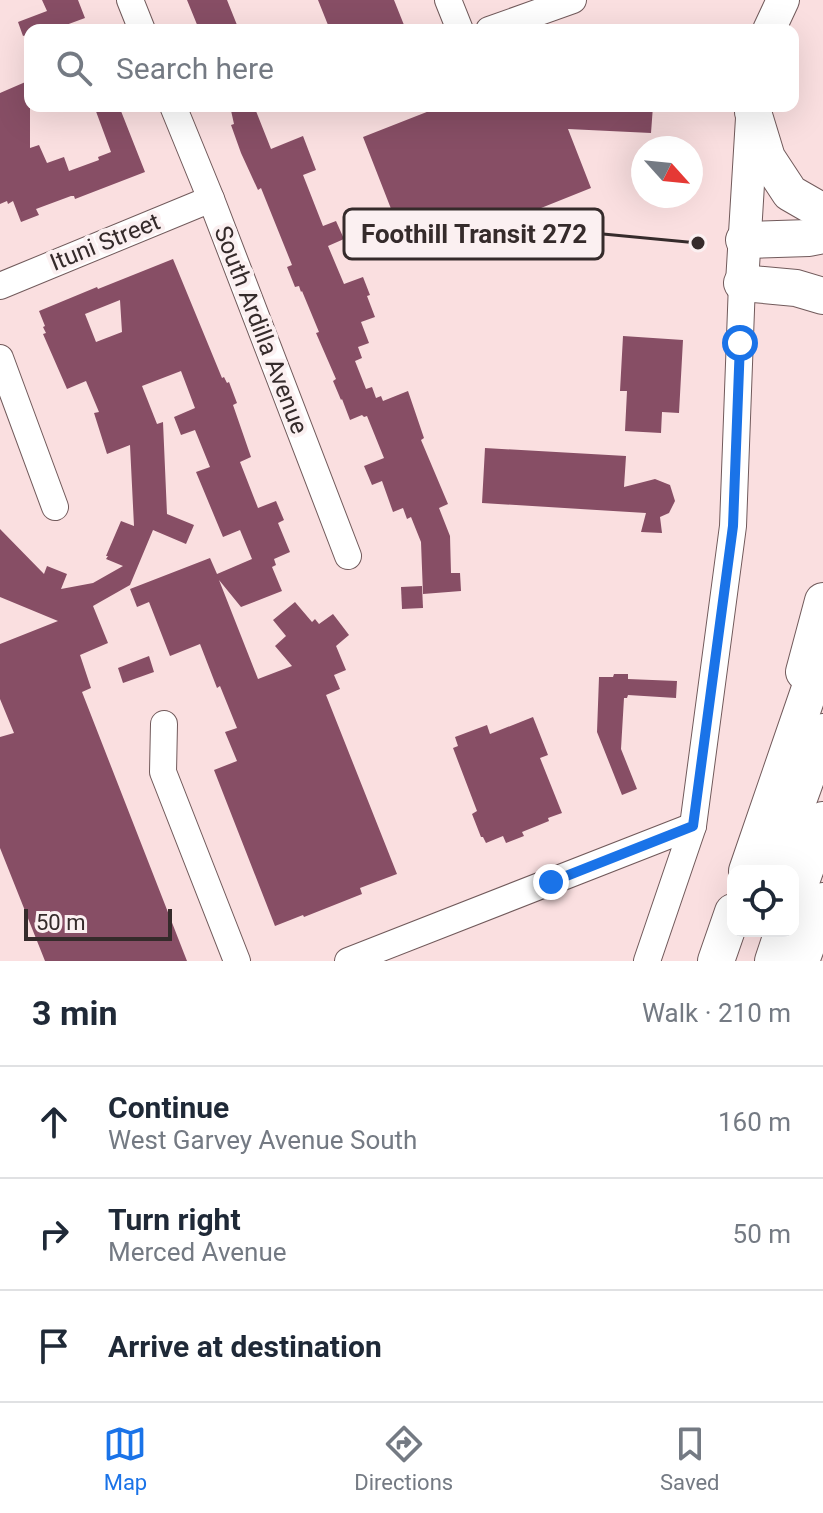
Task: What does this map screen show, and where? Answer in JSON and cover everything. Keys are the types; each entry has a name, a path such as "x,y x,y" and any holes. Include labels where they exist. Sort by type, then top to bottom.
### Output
{"highway":[{"path":"754,112 767,158 790,193 823,212"},
{"path":"744,240 823,235"},
{"path":"742,283 796,288 823,296"},
{"path":"767,813 823,601"},
{"path":"749,865 823,650"},
{"path":"775,865 823,732"},
{"path":"799,887 823,820"},
{"path":"801,961 823,901"},
{"path":"716,961 727,929"},
{"path":"740,961 749,937"},
{"path":"773,961 781,937"}],"main road":[{"path":"772,24 783,0"},
{"path":"742,283 753,112"}],"street":[{"path":"130,0 140,24"},
{"path":"448,0 458,24"},
{"path":"506,24 573,0"},
{"name":"South Ardilla Avenue","path":"175,112 348,556"},
{"name":"Ituni Street","path":"0,286 211,199"},
{"path":"647,961 693,826 733,526 742,283"},
{"path":"0,358 55,507"},
{"path":"164,724 163,772 237,961"},
{"path":"348,961 693,826"}],"building":[{"path":"42,0 78,0 85,18 69,24 24,24 23,36 18,22 47,11"},
{"path":"187,0 227,0 237,24 197,24"},
{"path":"318,0 394,0 404,24 328,24"},
{"path":"24,83 24,112 30,112 30,148 39,145 47,163 64,157 69,171 111,152 96,112 121,112 145,172 75,199 71,196 36,209 39,215 21,222 13,201 0,204 0,93"},
{"path":"231,112 256,112 271,149 303,136 316,170 303,175 323,226 336,221 344,239 328,246 344,284 363,277 370,295 367,296 375,317 361,322 369,343 358,347 362,358 355,361 366,389 372,387 376,398 381,396 383,401 408,391 424,438 421,440 448,504 439,508 450,536 451,573 460,573 461,591 423,594 421,542 411,517 407,519 403,508 393,512 382,481 372,485 364,466 384,458 367,416 350,420 341,400 333,381 336,379 316,333 319,332 302,291 299,286 295,287 287,267 292,265 261,188 258,190 241,153 231,125 234,124"},
{"path":"427,112 653,112 651,133 568,129 591,188 411,260 363,137"},
{"path":"173,259 222,378 229,382 237,403 233,405 251,457 240,462 258,508 276,501 284,520 278,523 290,552 274,559 276,565 272,567 282,591 241,607 219,580 258,679 292,666 275,646 286,636 273,620 295,602 312,622 315,619 319,624 333,614 349,635 336,646 346,670 334,675 340,689 326,695 397,874 360,888 362,894 275,926 214,770 237,761 225,732 237,728 220,686 217,688 200,644 170,656 149,602 137,607 130,589 210,558 217,574 252,559 240,530 223,537 196,472 210,467 195,430 181,435 174,417 195,408 181,371 142,386 157,424 163,422 167,514 194,525 186,544 153,530 130,585 93,606 108,643 80,655 91,688 82,692 187,961 45,961 0,848 0,737 14,733 0,699 0,644 58,621 0,597 0,529 44,574 47,566 67,574 61,589 93,583 123,566 106,559 106,556 121,521 134,526 130,445 107,454 94,413 99,412 86,381 67,389 43,334 46,333 45,326 39,311","holes":["120,300 122,332 96,342 85,314"]},
{"path":"623,336 683,340 679,413 662,412 661,433 625,431 627,391 620,391"},
{"path":"485,448 626,456 624,487 655,479 670,485 675,501 669,513 660,517 662,533 641,532 646,513 482,503"},
{"path":"422,586 423,608 402,609 401,587"},
{"path":"149,656 154,672 123,683 118,668"},
{"path":"614,674 628,674 628,679 677,681 676,698 628,695 624,698 621,749 637,789 622,795 597,732 599,677 613,677"},
{"path":"533,717 548,755 540,758 562,813 522,832 524,836 506,843 503,836 486,843 472,814 477,811 453,748 458,746 455,737 487,725 490,734"}],"place":[{"name":"Foothill Transit 272","path":"698,243"}],"route":[{"path":"551,882 693,826 733,526 740,343"}]}
